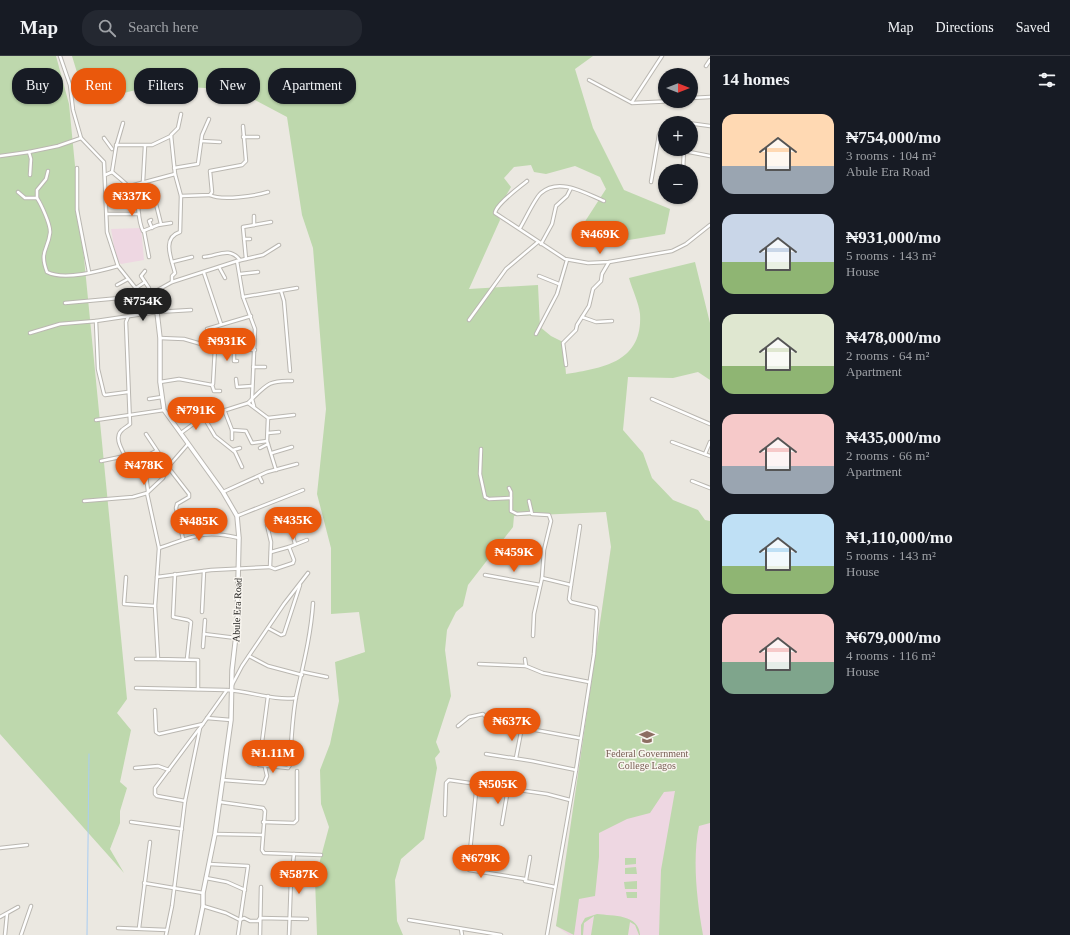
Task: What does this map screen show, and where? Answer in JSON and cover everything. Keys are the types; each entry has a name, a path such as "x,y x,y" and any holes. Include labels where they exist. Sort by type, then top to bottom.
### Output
{"street":[{"name":"Abule Era Road","path":"60,56 70,85 73,110 81,138 104,162 107,232 118,266 142,296 151,298 154,302 153,306 157,312 160,338 160,382 164,410 223,492 237,516 239,538 237,638 232,685 231,720 215,834 203,893 203,906 197,935"},
{"path":"632,102 662,56"},
{"path":"706,66 710,60"},
{"path":"589,80 632,102 658,101"},
{"path":"698,98 710,97"},
{"path":"104,138 110,150 116,146 145,146 157,144 171,135 178,128 181,114"},
{"path":"174,168 198,164 202,135 209,119"},
{"path":"112,172 116,146 123,123"},
{"path":"698,124 710,126"},
{"path":"210,195 212,192 210,170 240,166 246,161 243,126"},
{"path":"171,135 174,168 181,196 180,232 176,233 168,249 175,273 172,276 172,282"},
{"path":"243,137 258,136"},
{"path":"0,156 58,146 81,138"},
{"path":"201,141 220,142"},
{"path":"651,182 658,141"},
{"path":"143,182 145,146"},
{"path":"29,152 31,159 30,175"},
{"path":"698,153 710,156"},
{"path":"77,168 76,198 79,224 89,272"},
{"path":"48,171 46,179 37,190 37,198 51,231 43,251 47,272 59,275 96,272 118,266"},
{"path":"105,175 112,172"},
{"path":"112,172 130,186 136,196 149,257"},
{"path":"130,186 175,174"},
{"path":"527,181 510,194 495,211 567,260 588,263 609,262 672,251 686,244 710,225"},
{"path":"520,228 542,192 561,186 604,200"},
{"path":"469,320 506,269 540,242 552,224 556,206 567,196 571,188"},
{"path":"18,192 25,198 37,198"},
{"path":"181,196 210,195 219,198 246,197 268,192"},
{"path":"155,200 161,224"},
{"path":"107,214 139,214"},
{"path":"254,216 254,225"},
{"path":"151,220 149,220 152,228"},
{"path":"238,228 271,222"},
{"path":"144,231 161,224 171,223"},
{"path":"243,227 246,258"},
{"path":"244,239 250,239"},
{"path":"151,298 156,291 172,282 238,260 263,255 280,245"},
{"path":"204,257 228,252 236,255 238,260 243,297 255,330 252,386 252,399 254,406"},
{"path":"172,262 192,256"},
{"path":"536,334 557,294 567,260"},
{"path":"566,365 563,343 574,332 589,306 593,289 601,281 602,274 609,262"},
{"path":"219,267 225,278"},
{"path":"145,271 141,276 149,288"},
{"path":"204,272 221,324"},
{"path":"240,274 258,272"},
{"path":"539,276 559,284"},
{"path":"117,285 128,279"},
{"path":"136,288 145,282"},
{"path":"243,297 297,288"},
{"path":"281,291 284,301 290,371"},
{"path":"65,303 142,296"},
{"name":"Abule Era Road","path":"146,298 146,306 153,306"},
{"path":"30,333 60,324 121,318 157,312 191,310"},
{"path":"207,329 219,327 221,324 251,316"},
{"path":"128,317 126,322 130,425 121,431 118,435 118,441 127,459 135,462 156,451"},
{"path":"121,318 126,322"},
{"path":"582,318 596,322 612,321"},
{"path":"96,321 98,369 104,394 107,395 128,392"},
{"path":"160,338 184,339 215,348 255,350"},
{"path":"215,348 212,385 214,391 220,391"},
{"path":"234,349 234,361 238,361"},
{"path":"253,367 265,367"},
{"path":"160,382 179,379 212,385"},
{"path":"236,379 237,387 252,386"},
{"path":"180,433 200,418 248,404 264,387 272,382 292,382"},
{"path":"149,399 162,397"},
{"path":"652,399 710,424"},
{"path":"248,404 254,406 268,418 294,415"},
{"path":"96,420 164,410"},
{"path":"224,412 232,430 232,439"},
{"path":"206,417 215,436 233,450 240,458 242,467"},
{"path":"268,418 268,443 276,470"},
{"path":"232,430 246,431 252,443 268,443"},
{"path":"268,433 279,432"},
{"path":"146,434 156,451 189,494 189,497 177,504 176,508 183,539"},
{"path":"672,442 710,456"},
{"path":"705,454 710,442"},
{"path":"260,448 268,443"},
{"path":"84,501 133,497 148,492 163,478 168,467 188,444"},
{"path":"272,453 292,447"},
{"path":"233,450 240,448"},
{"path":"482,449 480,474 485,497 489,499 511,498"},
{"path":"101,461 125,456"},
{"path":"154,467 164,461"},
{"path":"223,492 259,476 297,464"},
{"path":"145,468 159,548 155,606 158,659"},
{"path":"259,476 262,482"},
{"path":"692,481 710,488"},
{"path":"509,488 511,498 510,507 512,512 517,514 531,513 548,515 551,521 544,550 542,578 534,614 533,636"},
{"path":"237,516 303,490"},
{"path":"529,501 531,513"},
{"path":"288,517 295,544"},
{"path":"267,525 271,542 270,567"},
{"path":"547,935 576,770 579,738 594,654 596,608 571,602 569,598 580,526"},
{"path":"159,548 183,539 207,533 239,538"},
{"path":"271,552 307,540"},
{"path":"157,577 164,578 175,574 204,570 270,567 275,569 294,562 289,547"},
{"path":"202,612 204,570"},
{"path":"232,685 249,656 292,592 308,573"},
{"path":"175,574 173,617 191,622 188,659"},
{"path":"485,576 540,586"},
{"path":"126,577 124,604 155,606"},
{"path":"542,578 571,585"},
{"path":"268,628 281,635 284,634 300,584"},
{"path":"268,696 259,766 288,768 290,765 296,698 302,674 313,603"},
{"path":"203,647 206,620"},
{"path":"204,634 237,638"},
{"path":"249,656 268,666 302,674 327,677"},
{"path":"525,659 526,666"},
{"path":"136,660 198,660 198,689"},
{"path":"479,664 526,666 543,673 589,682"},
{"path":"136,688 232,690 286,699 296,698"},
{"path":"185,801 160,797 155,794 155,788 227,690"},
{"path":"155,710 156,732 159,734 203,724"},
{"path":"458,726 469,717 483,714 486,717 492,717 492,722 579,738"},
{"path":"207,718 231,720"},
{"path":"516,758 522,727"},
{"path":"166,935 172,906 173,888 185,801 200,728"},
{"path":"486,754 516,758 576,770"},
{"path":"135,768 158,766 169,770"},
{"path":"223,780 264,783 267,776 265,767"},
{"path":"263,822 296,822 297,770"},
{"path":"445,815 446,782 477,783 547,794 570,800"},
{"path":"477,783 470,851 465,861 468,870 525,879 526,881 555,886"},
{"path":"502,824 508,788"},
{"path":"220,802 263,808 265,811 263,822 264,853 321,855"},
{"path":"131,822 182,829"},
{"path":"215,834 263,835"},
{"path":"139,928 145,891 144,883 150,842"},
{"path":"0,848 27,845"},
{"path":"289,935 291,879 294,854"},
{"path":"526,881 530,857"},
{"path":"209,864 248,865 246,890 238,935"},
{"path":"206,878 227,882 246,890"},
{"path":"144,883 203,893"},
{"path":"260,935 261,887"},
{"path":"22,935 31,906"},
{"path":"203,906 226,913 240,920 244,918 254,922 258,921 260,918 308,919"},
{"path":"0,917 18,907"},
{"path":"5,935 7,914"},
{"path":"409,920 501,935"},
{"path":"118,928 167,930"},
{"path":"460,929 462,935"}],"shaded area":[{"path":"141,228 144,260 121,264 116,258 111,229"},
{"name":"Federal Government College Lagos","path":"710,521 710,935 569,935 556,926 611,547"}],"green space":[{"path":"0,56 56,56 59,68 12,68 12,104 63,104 63,82 69,104 127,699 117,713 131,730 120,782 127,788 120,811 120,823 110,849 124,873 0,734"},
{"path":"72,56 593,56 575,69 593,128 624,190 670,209 665,234 593,246 584,223 606,189 600,177 575,166 546,174 534,172 531,165 514,167 504,178 511,187 497,211 500,220 469,289 538,285 540,327 551,336 563,342 566,374 594,369 618,360 628,352 635,343 639,330 640,314 629,278 695,262 710,323 710,380 698,372 673,378 628,377 623,430 643,453 652,478 673,500 698,510 705,520 710,521 710,823 699,826 696,852 697,895 703,935 659,935 661,870 675,791 664,792 650,813 627,819 599,833 599,857 595,896 579,899 574,935 556,926 611,547 606,512 514,516 513,527 468,585 463,606 456,612 447,630 445,650 451,696 436,742 440,752 435,758 437,768 424,839 401,859 395,880 397,921 403,935 317,935 315,879 329,827 321,804 320,770 330,744 339,701 335,662 365,652 359,612 331,614 331,548 317,494 326,409 313,248 302,215 287,117 260,103 260,68 206,68 206,88 198,88 198,68 134,68 134,91 126,92 126,68 76,68"},
{"path":"625,858 636,858 636,864 625,865"},
{"path":"636,867 637,874 625,874 625,868"},
{"path":"637,881 637,889 625,889 624,882"},
{"path":"626,892 637,892 637,898 627,898"},
{"path":"597,914 624,917 635,923 639,928 640,935 635,925 630,922 628,935 591,935 594,916 584,923 583,935 581,935 581,925 585,918"}],"waterway":[{"path":"87,935 89,754"}],"place":[{"name":"Federal Government College Lagos","path":"647,737"}]}
